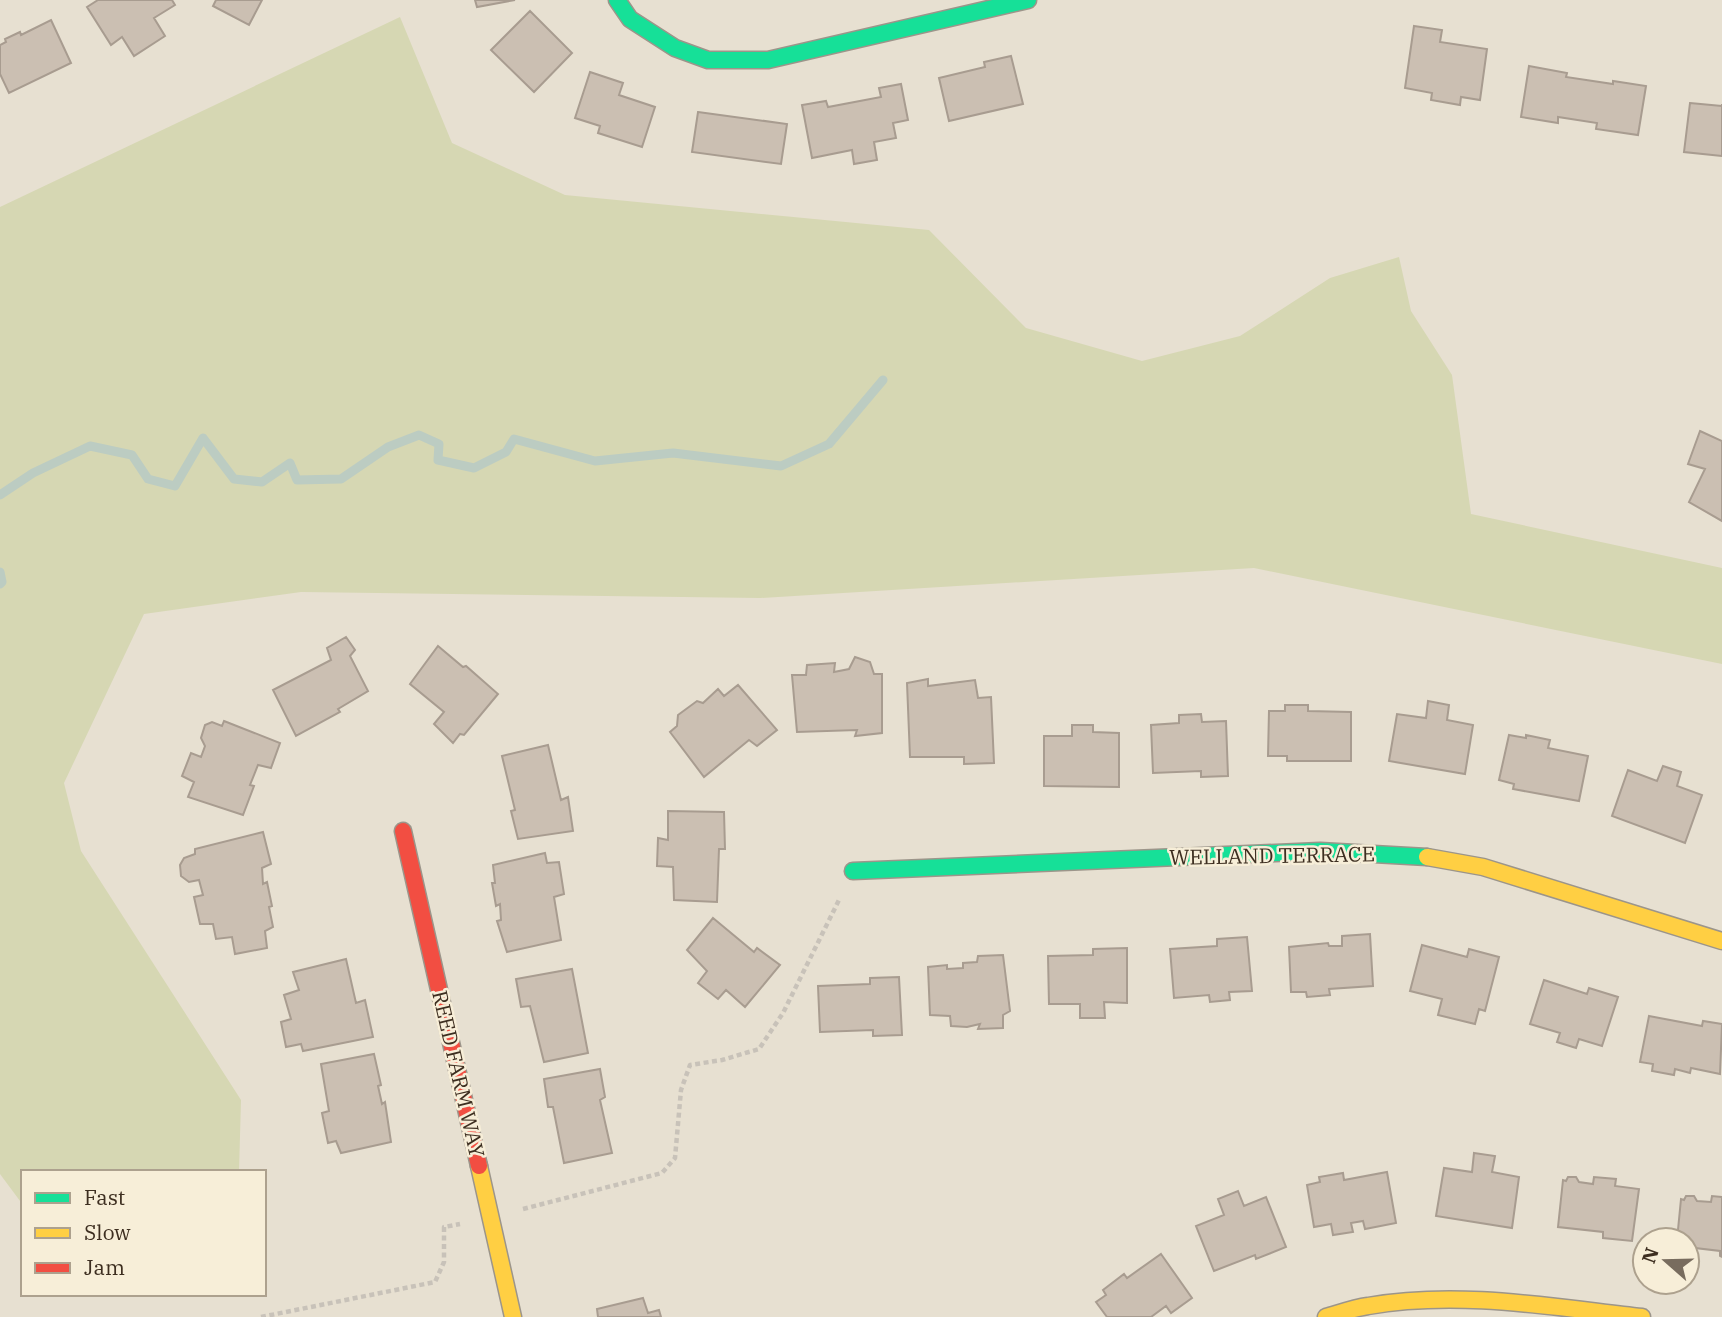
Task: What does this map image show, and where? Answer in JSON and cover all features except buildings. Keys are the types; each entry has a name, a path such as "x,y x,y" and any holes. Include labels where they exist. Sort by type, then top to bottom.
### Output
{"street":[{"path":"617,0 630,19 675,48 708,60 768,60 1028,0"},
{"name":"REED FARM WAY","path":"403,831 513,1317"},
{"name":"WELLAND TERRACE","path":"853,871 1320,851 1418,856 1483,867 1722,941"},
{"path":"1326,1317 1372,1305 1434,1300 1548,1307 1642,1317"}],"path":[{"path":"261,1317 435,1282 444,1262 444,1227 662,1173 676,1158 681,1090 690,1065 722,1060 759,1049 782,1013 853,871"}],"green space":[{"path":"400,17 452,143 565,195 929,230 1026,328 1142,361 1240,336 1330,278 1399,257 1411,311 1452,375 1471,514 1722,568 1722,664 1254,568 760,598 301,592 144,614 64,783 81,851 241,1100 239,1170 21,1170 21,1202 0,1174 0,207"}],"waterway":[{"path":"0,495 33,473 90,446 132,455 148,479 175,486 203,438 234,479 262,482 290,463 297,480 341,479 388,447 419,435 439,444 438,460 474,468 506,452 514,439 595,461 673,453 781,466 829,444 883,380"},
{"path":"0,572 0,584"}],"traffic: fast":[{"path":"617,0 630,19 675,48 708,60 768,60 1028,0"},
{"path":"853,871 1320,851 1427,857"}],"traffic: slow":[{"path":"1427,857 1483,867 1722,941"},
{"path":"479,1166 513,1317"},
{"path":"1326,1317 1368,1306 1436,1300 1505,1302 1642,1317"}],"traffic: jam":[{"path":"403,831 479,1166"}]}
